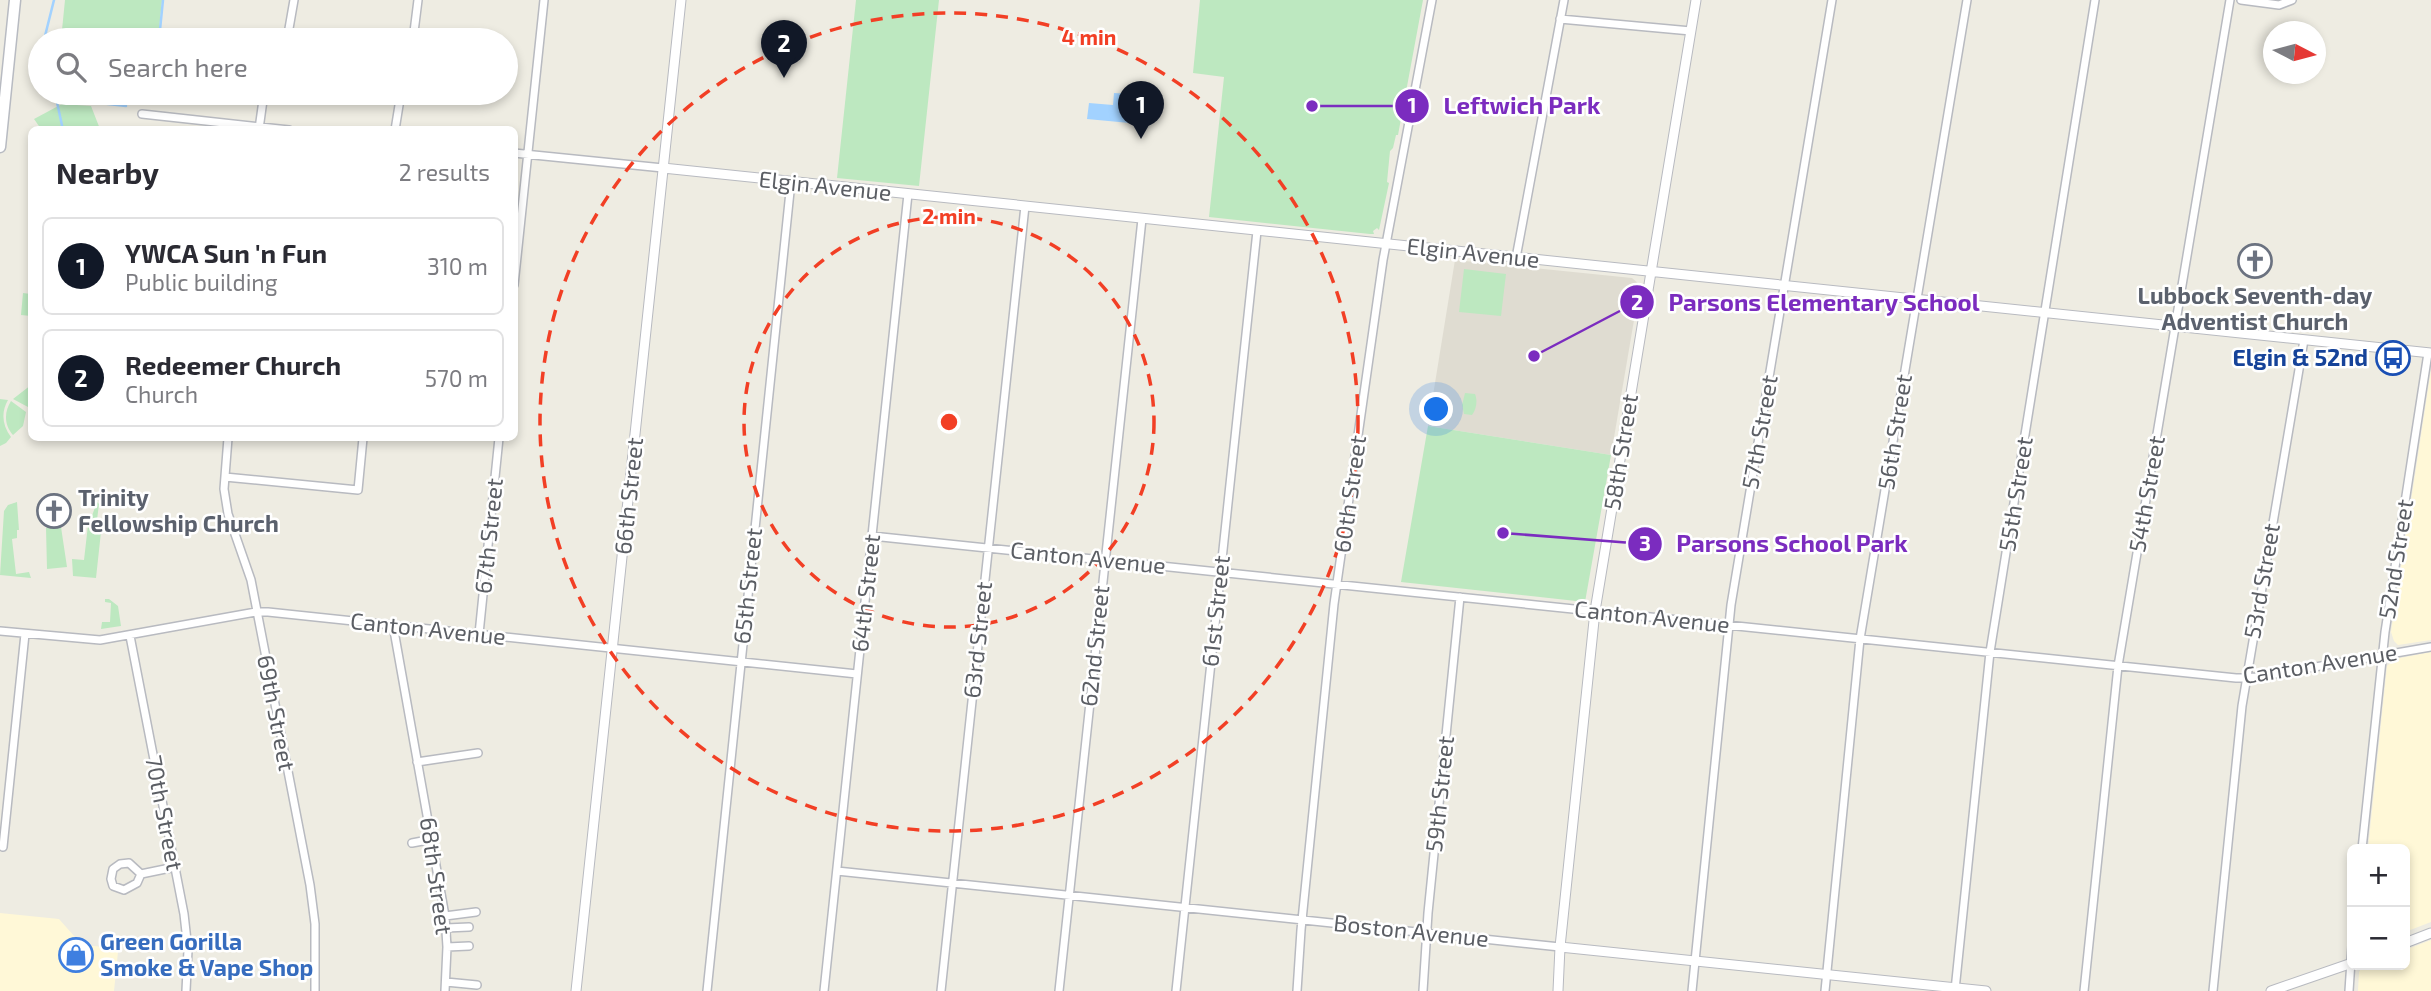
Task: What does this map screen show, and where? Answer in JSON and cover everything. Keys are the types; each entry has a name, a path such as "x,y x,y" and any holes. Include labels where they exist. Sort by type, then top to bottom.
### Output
{"main road":[{"path":"0,147 15,0"}],"street":[{"path":"290,28 294,0"},
{"path":"414,28 418,0"},
{"path":"518,248 544,0"},
{"name":"66th Street","path":"576,991 681,0"},
{"name":"60th Street","path":"1297,991 1337,584 1386,244 1432,0"},
{"path":"1516,258 1564,0"},
{"name":"58th Street","path":"1558,991 1560,947 1595,611 1696,0"},
{"name":"57th Street","path":"1692,991 1728,625 1832,0"},
{"name":"56th Street","path":"1825,991 1860,639 1967,0"},
{"name":"55th Street","path":"1955,989 1990,652 2095,0"},
{"name":"54th Street","path":"2084,991 2118,666 2230,0"},
{"path":"2241,0 2279,5 2292,0"},
{"path":"1560,19 1691,31"},
{"path":"260,126 263,105"},
{"path":"396,126 399,105"},
{"path":"142,114 243,126"},
{"name":"Elgin Avenue","path":"518,154 2430,353"},
{"name":"65th Street","path":"707,991 791,182"},
{"name":"64th Street","path":"824,991 908,194"},
{"name":"63rd Street","path":"941,991 1025,206"},
{"name":"62nd Street","path":"1059,991 1142,219"},
{"name":"61st Street","path":"1177,991 1257,231"},
{"name":"53rd Street","path":"2213,991 2246,678 2304,340"},
{"name":"52nd Street","path":"2363,844 2382,655 2430,353"},
{"name":"69th Street","path":"229,441 225,477 228,514 251,580 310,885 316,934 316,991"},
{"path":"225,477 358,490 363,441"},
{"name":"67th Street","path":"479,634 499,441"},
{"name":"Canton Avenue","path":"872,536 2246,678 2431,647"},
{"name":"59th Street","path":"1423,991 1426,933 1460,597"},
{"name":"Canton Avenue","path":"0,631 84,640 130,636 256,612 857,674"},
{"name":"68th Street","path":"393,625 445,916 445,991"},
{"path":"3,847 26,634"},
{"name":"70th Street","path":"130,636 188,940 186,991"},
{"path":"417,762 478,753"},
{"path":"412,843 433,839"},
{"path":"141,874 129,863 120,864 113,869 113,886 124,890 136,883 141,874 175,867"},
{"name":"Boston Avenue","path":"836,871 1986,991"},
{"path":"445,916 476,912"},
{"path":"446,928 469,927"},
{"path":"2410,941 2431,933"},
{"path":"447,947 469,946"},
{"path":"2271,991 2347,964"},
{"path":"2349,991 2350,970"},
{"path":"446,982 477,985"}],"shaded area":[{"path":"1455,260 1632,278 1640,285 1611,455 1428,426"},
{"path":"2431,370 2431,640 2398,645 2391,632"},
{"path":"2431,652 2431,922 2410,930 2410,844 2369,844 2387,666 2395,659"},
{"path":"0,913 59,919 82,945 116,948 118,952 114,991 0,991"},
{"path":"2431,940 2431,991 2358,991 2360,970 2410,970 2410,948"}],"green space":[{"path":"65,0 162,0 159,28 62,28"},
{"path":"856,0 939,0 919,186 837,178"},
{"path":"1200,0 1423,0 1398,135 1390,151 1389,183 1379,230 1377,228 1373,231 1374,234 1209,217 1224,77 1193,73"},
{"path":"60,105 91,106 99,126 39,126 34,119"},
{"path":"1464,269 1506,274 1501,316 1459,312"},
{"path":"23,293 28,294 28,316 21,315"},
{"path":"28,387 28,407 13,399"},
{"path":"1465,393 1475,394 1476,397 1472,415 1464,414 1462,405"},
{"path":"0,399 8,400 4,418 11,437 0,446"},
{"path":"11,401 26,412 23,426 13,435 6,418"},
{"path":"1428,426 1611,455 1585,602 1401,582"},
{"path":"17,502 19,530 17,538 12,539 16,574 29,572 31,578 0,575 4,511 8,505"},
{"path":"97,502 96,528 101,532 96,578 73,576 72,559 84,560 88,525 86,520 90,521"},
{"path":"61,527 67,567 47,569 46,528"},
{"path":"105,599 118,606 121,626 101,629 102,622 110,622 111,603 105,602"}],"water":[{"path":"1114,93 1130,94 1129,107 1153,110 1151,125 1087,119 1089,103 1113,105"}],"waterway":[{"path":"47,28 54,0"},
{"path":"160,28 163,0"},
{"path":"58,105 62,126"},
{"path":"117,105 126,106"}],"place":[{"name":"Redeemer Church","path":"784,78"},
{"name":"Leftwich Park","path":"1312,106"},
{"name":"YWCA Sun 'n Fun","path":"1141,139"},
{"name":"Lubbock Seventh-day Adventist Church","path":"2255,261"},
{"name":"Parsons Elementary School","path":"1534,356"},
{"name":"Elgin & 52nd","path":"2393,358"},
{"name":"Trinity Fellowship Church","path":"54,511"},
{"name":"Parsons School Park","path":"1503,533"},
{"name":"Green Gorilla Smoke & Vape Shop","path":"76,955"}]}
